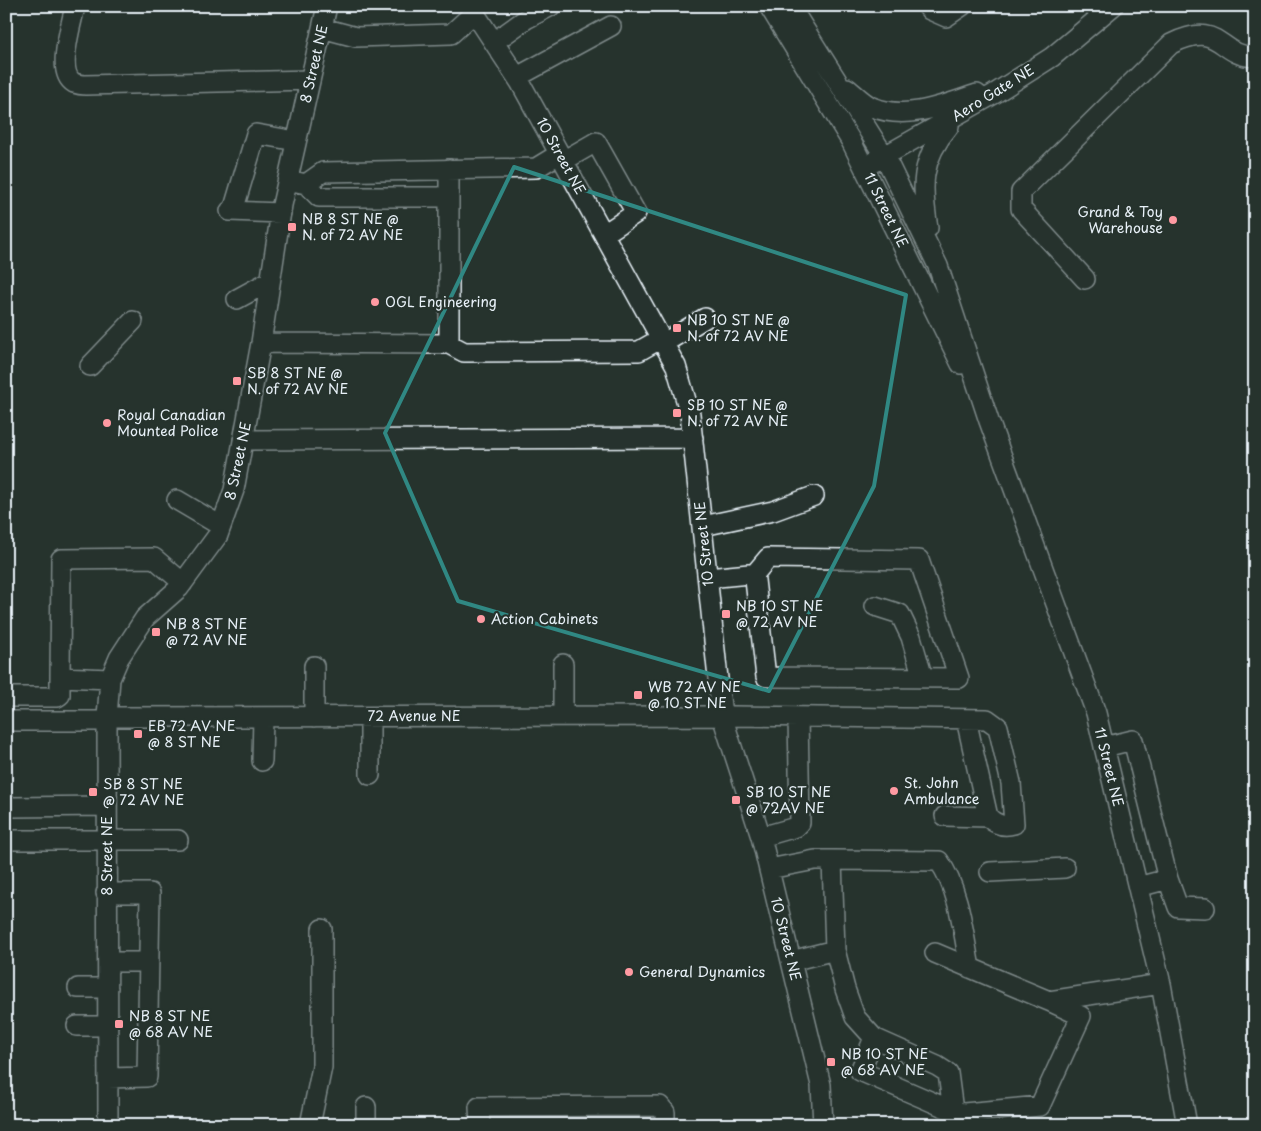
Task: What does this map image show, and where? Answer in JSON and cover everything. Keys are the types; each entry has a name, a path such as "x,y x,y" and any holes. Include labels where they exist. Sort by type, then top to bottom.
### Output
{"street":[{"path":"75,6 64,63 67,76 74,83 85,86 310,80"},
{"name":"8 Street NE","path":"108,1125 106,839 107,719 110,679 119,658 145,618 183,583 218,535 234,490 261,343 281,213 297,182 296,141 327,6"},
{"path":"494,42 526,18 527,12 551,6"},
{"name":"11 Street NE","path":"769,6 831,106 864,166 989,421"},
{"name":"11 Street NE","path":"790,6 885,157 929,244 989,421 1096,714 1161,984 1187,1125"},
{"path":"927,6 930,10 946,17 962,6"},
{"name":"Aero Gate NE","path":"864,166 885,157 958,115 1052,57 1113,6"},
{"path":"322,28 356,37 451,34 472,10"},
{"name":"10 Street NE","path":"472,10 517,77 676,366 690,414 722,716 762,837 821,1085 823,1125"},
{"path":"517,77 611,26"},
{"path":"1085,280 1021,209 1021,192 1171,44 1185,36 1203,34 1214,37 1244,57 1255,57"},
{"path":"838,81 870,106 893,114 928,110 1018,78"},
{"path":"929,244 923,184 925,167 934,143 958,115"},
{"path":"281,213 232,211 256,134 296,141"},
{"path":"297,182 323,172 536,168 596,142 636,213 604,234"},
{"path":"449,169 449,344"},
{"path":"297,182 319,197 449,197"},
{"path":"237,299 270,281"},
{"path":"261,343 449,344 464,352 639,351 706,318"},
{"path":"90,366 133,320"},
{"path":"243,440 693,438"},
{"path":"703,526 773,511 814,496"},
{"path":"178,500 221,526"},
{"path":"9,696 58,697 60,694 61,559 154,558 183,583"},
{"path":"708,578 749,574 752,577 755,580 766,677 958,678 918,560 768,558 752,577"},
{"path":"875,606 900,614 911,637 923,678"},
{"path":"563,664 563,716"},
{"path":"314,666 314,717"},
{"path":"60,677 110,679"},
{"path":"370,716 370,775"},
{"name":"72 Avenue NE","path":"6,720 370,716 798,716 987,719 998,727 1009,774 1014,824 1007,826 994,823 988,817"},
{"path":"762,837 796,827 800,823 798,716"},
{"path":"262,761 263,717"},
{"path":"945,816 988,817 966,719"},
{"path":"1104,747 1133,740 1168,879 1178,907 1205,908"},
{"path":"6,804 11,807 107,806"},
{"path":"6,840 178,840"},
{"path":"769,868 815,860 939,861 950,877 954,890 970,968"},
{"path":"832,860 835,950 845,989 855,1017 874,1038 937,1066 948,1073 960,1116"},
{"path":"990,872 1065,868"},
{"path":"1138,887 1168,879"},
{"path":"106,893 150,893 148,1078 108,1078"},
{"path":"310,1125 322,1068 322,928"},
{"path":"791,961 835,950"},
{"path":"874,1038 860,1071 960,1116 1040,1106 1081,1016 1049,1000 935,953"},
{"path":"108,962 149,962"},
{"path":"1049,1000 1161,984"},
{"path":"78,988 108,988"},
{"path":"77,1026 108,1026"},
{"path":"480,1125 479,1107 650,1106 660,1106 665,1112 665,1125"}],"highlighted area":[{"path":"514,167 906,295 874,486 769,691 458,601 385,433"}],"place":[{"name":"Grand & Toy Warehouse","path":"1173,220"},
{"name":"NB 8 ST NE @ N. of 72 AV NE","path":"292,227"},
{"name":"OGL Engineering","path":"375,302"},
{"name":"NB 10 ST NE @ N. of 72 AV NE","path":"677,328"},
{"name":"SB 8 ST NE @ N. of 72 AV NE","path":"237,381"},
{"name":"SB 10 ST NE @ N. of 72 AV NE","path":"677,413"},
{"name":"Royal Canadian Mounted Police","path":"107,423"},
{"name":"NB 10 ST NE @ 72 AV NE","path":"726,614"},
{"name":"Action Cabinets","path":"481,619"},
{"name":"NB 8 ST NE @ 72 AV NE","path":"156,632"},
{"name":"WB 72 AV NE @ 10 ST NE","path":"638,695"},
{"name":"EB 72 AV NE @ 8 ST NE","path":"138,734"},
{"name":"St. John Ambulance","path":"894,791"},
{"name":"SB 8 ST NE @ 72 AV NE","path":"93,792"},
{"name":"SB 10 ST NE @ 72AV NE","path":"736,800"},
{"name":"General Dynamics","path":"629,972"},
{"name":"NB 8 ST NE @ 68 AV NE","path":"119,1024"},
{"name":"NB 10 ST NE @ 68 AV NE","path":"831,1062"}]}
